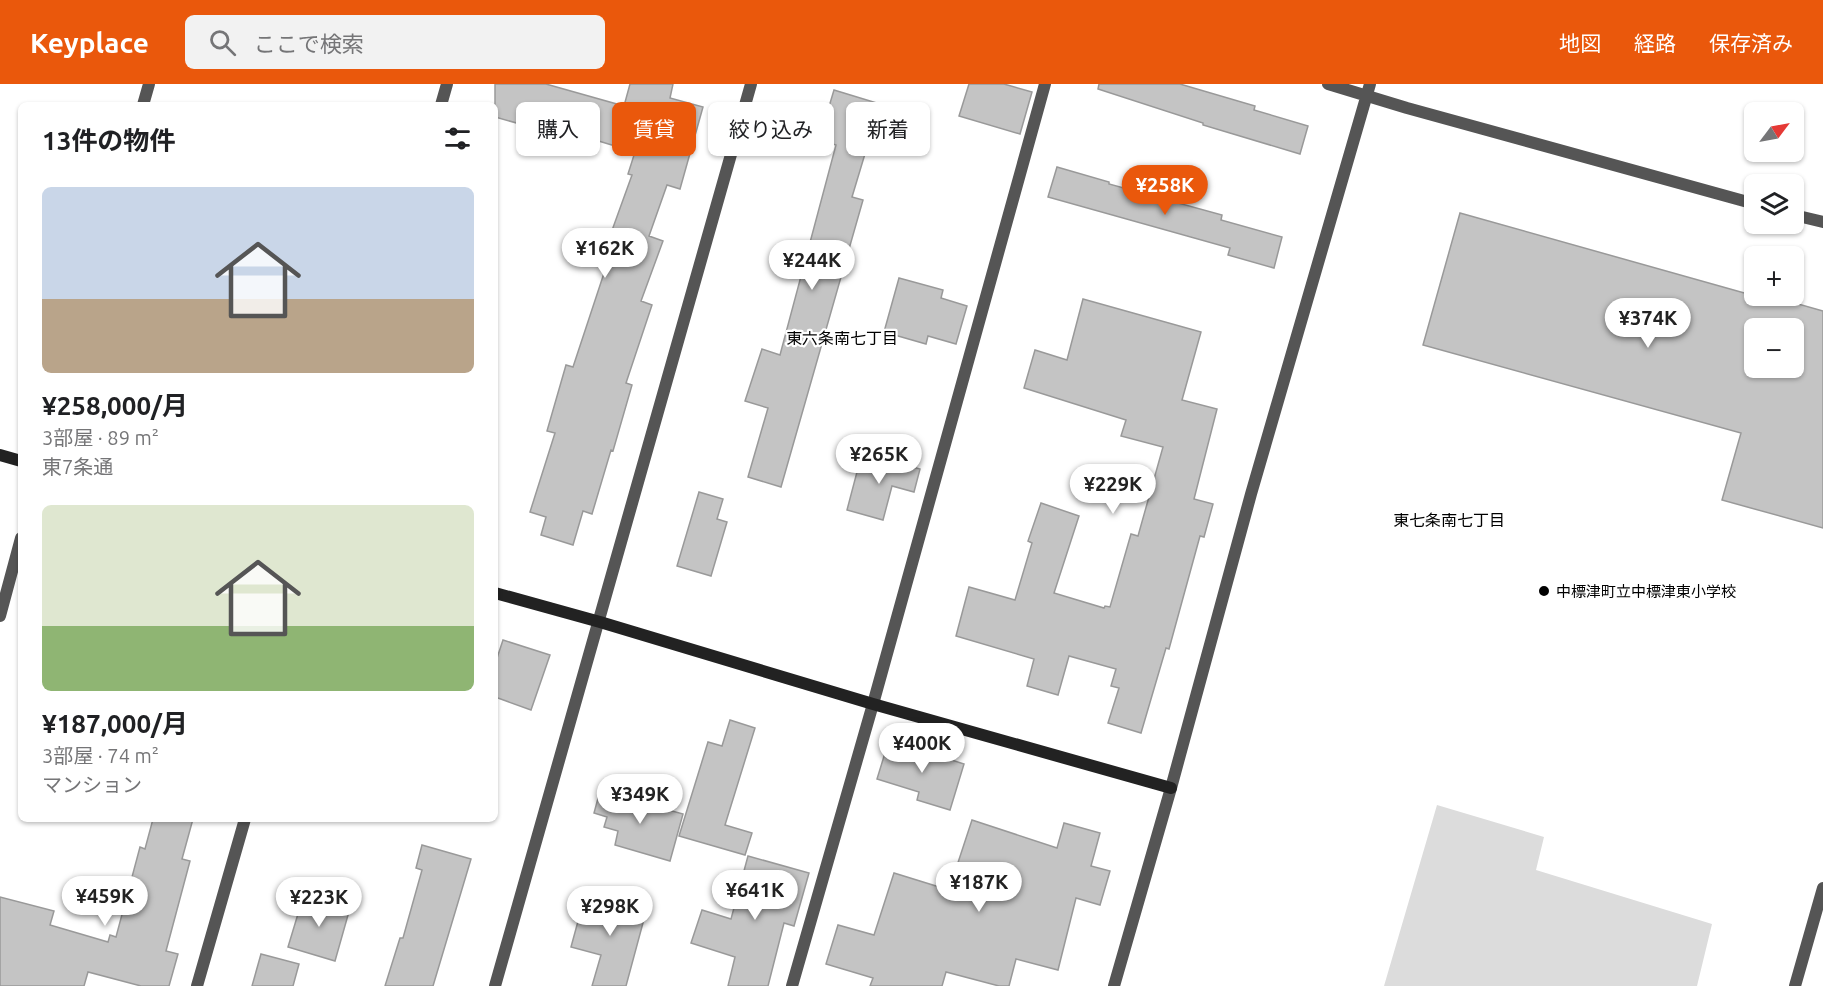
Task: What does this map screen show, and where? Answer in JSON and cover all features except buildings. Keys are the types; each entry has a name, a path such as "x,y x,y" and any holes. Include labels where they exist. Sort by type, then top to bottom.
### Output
{"street":[{"path":"144,102 149,84"},
{"path":"442,102 447,84"},
{"path":"495,986 751,84"},
{"path":"792,986 873,704 1045,84"},
{"path":"1328,84 1368,89 1407,108 1744,201"},
{"path":"1114,986 1251,494 1368,89"},
{"path":"1804,217 1823,222"},
{"path":"0,455 18,460"},
{"path":"0,616 18,549"},
{"path":"498,594 873,704 1171,788"},
{"path":"196,986 244,822"},
{"path":"1795,986 1823,888"}],"shaded area":[{"path":"1437,805 1544,837 1536,870 1712,924 1697,986 1384,986"}],"place":[{"name":"中標津町立中標津東小学校","path":"1544,591"}],"district":[{"name":"東六条南七丁目","path":"842,338"},
{"name":"東七条南七丁目","path":"1449,520"}]}
